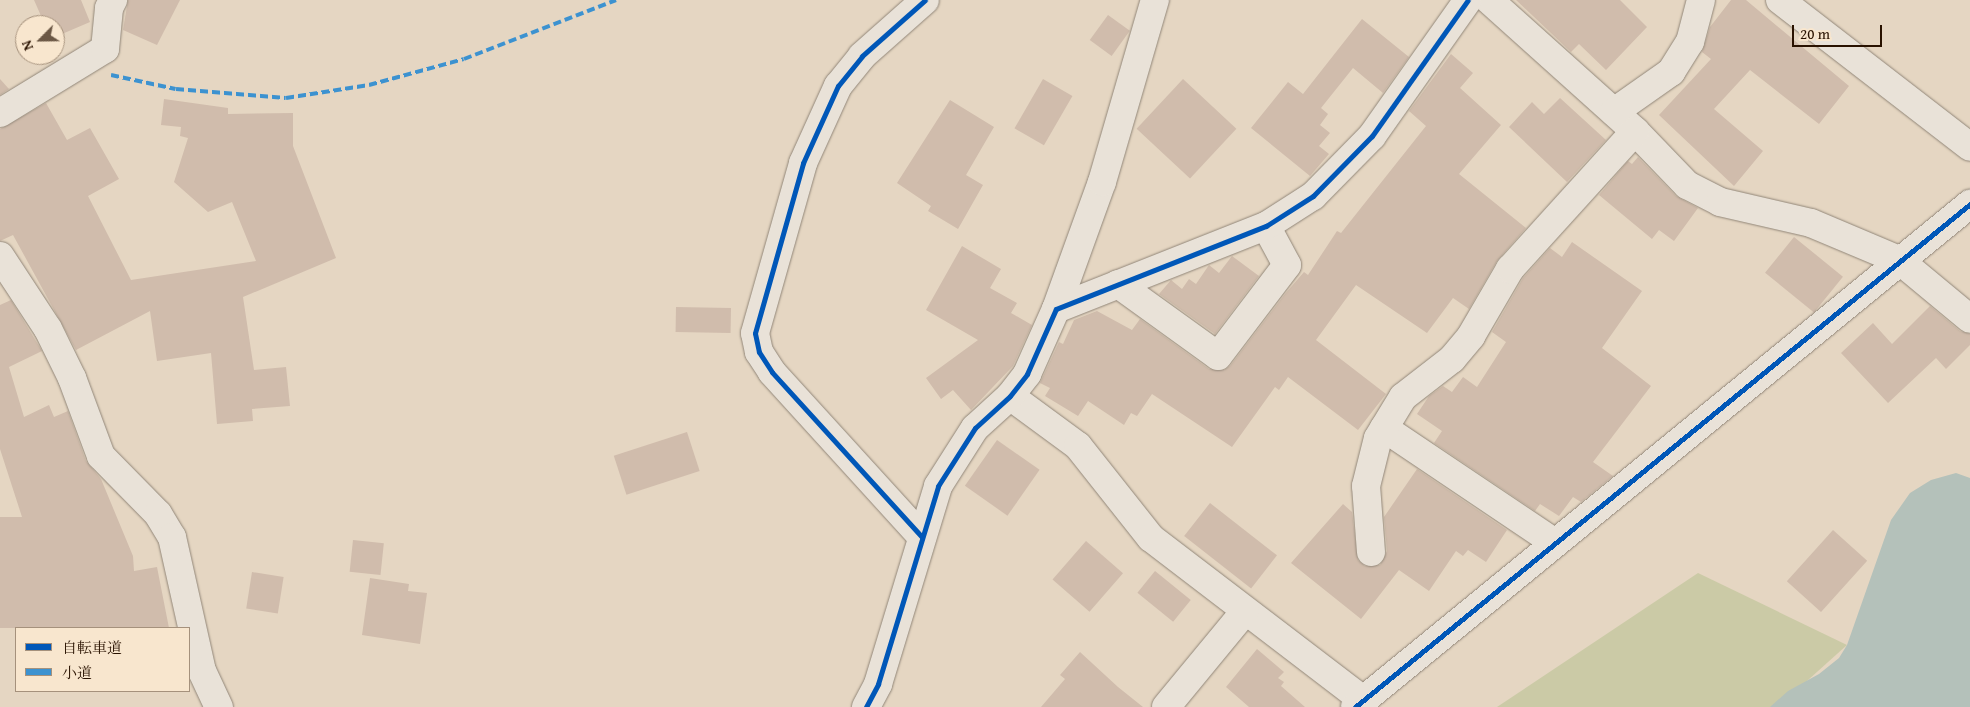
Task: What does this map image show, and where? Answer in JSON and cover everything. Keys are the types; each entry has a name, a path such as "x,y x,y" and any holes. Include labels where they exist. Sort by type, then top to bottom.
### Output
{"street":[{"path":"0,113 105,49 109,8 113,0"},
{"path":"922,537 772,372 759,352 755,333 803,163 838,86 862,56 925,0"},
{"path":"866,707 878,684 938,486 975,428 1010,396 1027,374 1056,309 1102,182 1155,0"},
{"path":"1056,309 1266,226 1313,196 1372,136 1468,0"},
{"path":"1489,0 1635,131 1687,185 1720,202 1811,223 1899,260 1970,319"},
{"path":"1614,112 1671,72 1690,42 1701,0"},
{"path":"1780,0 1970,147"},
{"path":"1371,552 1366,486 1378,438 1403,396 1452,359 1471,336 1510,268 1635,131"},
{"path":"1010,396 1078,446 1151,538 1245,611 1359,704 1899,260 1970,204"},
{"path":"1118,284 1218,356 1287,265 1266,226"},
{"path":"0,256 48,329 72,378 101,456 158,514 172,537 202,671 219,707"},
{"path":"1384,428 1555,543"},
{"path":"1166,707 1245,611"}],"green space":[{"path":"1698,573 1847,645 1778,707 1497,707"}],"shaded area":[{"path":"1956,473 1970,478 1970,707 1770,707 1788,691 1819,674 1839,658 1847,645 1891,520 1910,493 1931,480"}],"building":[{"path":"34,0 81,0 90,22 65,33 65,15 41,15"},
{"path":"128,0 180,0 157,45 123,30"},
{"path":"1516,0 1620,0 1647,27 1606,70 1579,44 1571,52"},
{"path":"1731,0 1746,0 1849,86 1819,124 1750,70 1714,109 1763,151 1734,186 1659,115 1711,59 1702,52 1710,27"},
{"path":"1108,15 1130,31 1112,56 1090,40"},
{"path":"1362,19 1409,57 1383,93 1353,68 1321,108 1328,114 1320,125 1330,133 1319,146 1329,154 1310,176 1251,128 1288,82 1303,94"},
{"path":"1451,54 1473,73 1460,88 1501,125 1459,174 1526,228 1497,261 1469,309 1453,298 1427,333 1356,285 1316,340 1386,394 1358,430 1288,377 1279,390 1275,387 1232,447 1152,394 1137,416 1131,413 1124,425 1088,401 1078,416 1045,396 1050,388 1040,383 1059,342 1063,344 1074,320 1097,311 1132,330 1140,319 1209,369 1224,370 1230,366 1285,294 1304,272 1308,275 1337,231 1341,233 1426,126 1409,111"},
{"path":"0,79 9,89 0,95"},
{"path":"1043,79 1072,96 1044,145 1014,128"},
{"path":"1183,79 1236,129 1190,179 1137,129"},
{"path":"1560,98 1606,140 1567,182 1509,127 1532,102 1544,114"},
{"path":"164,99 228,108 228,114 293,113 293,146 336,258 243,297 254,370 286,367 290,406 252,409 253,421 217,424 211,353 157,361 150,311 76,350 13,235 0,241 0,129 46,103 67,140 90,128 119,179 88,196 131,280 256,261 232,202 208,212 174,182 188,138 180,136 181,127 161,125"},
{"path":"950,100 994,127 966,175 983,185 958,229 928,211 931,206 897,183"},
{"path":"1638,157 1676,196 1698,208 1674,241 1659,230 1652,239 1599,195 1628,161 1632,164"},
{"path":"1794,237 1843,277 1814,312 1765,273"},
{"path":"1572,242 1642,291 1602,348 1651,386 1593,462 1613,476 1581,502 1573,497 1559,516 1540,504 1535,511 1434,443 1442,431 1417,414 1429,396 1443,386 1452,392 1463,377 1477,387 1506,342 1492,332 1523,278 1550,248 1562,257"},
{"path":"962,246 1001,269 990,288 1017,303 1011,313 1032,325 1013,366 971,410 953,390 941,399 926,378 978,340 926,310"},
{"path":"1232,256 1259,276 1215,334 1159,294 1171,280 1182,289 1189,279 1196,284 1209,265 1219,273"},
{"path":"11,300 42,351 9,367 24,417 49,405 54,417 68,411 86,461 101,479 133,556 134,571 157,567 169,627 0,628 0,517 22,517 0,449 0,305"},
{"path":"1930,306 1960,331 1970,334 1970,345 1946,369 1936,358 1888,403 1841,353 1873,323 1892,344"},
{"path":"676,307 731,308 731,333 676,332"},
{"path":"687,432 700,471 626,495 614,456"},
{"path":"997,440 1040,470 1007,516 965,486"},
{"path":"1417,469 1507,530 1486,562 1468,550 1463,556 1456,551 1429,591 1399,570 1361,619 1291,563 1343,504 1352,512 1358,560 1365,566 1380,565 1387,551 1384,517"},
{"path":"1210,503 1277,555 1251,588 1184,536"},
{"path":"1833,530 1867,561 1821,612 1787,581"},
{"path":"353,540 384,543 380,575 350,572"},
{"path":"1086,541 1123,573 1090,612 1053,579"},
{"path":"1155,571 1191,600 1173,622 1137,593"},
{"path":"252,572 284,577 278,614 246,609"},
{"path":"370,578 409,584 408,591 427,593 420,644 362,635"},
{"path":"1257,649 1284,672 1278,678 1284,682 1281,686 1305,707 1249,707 1226,687"},
{"path":"1080,652 1143,707 1041,707 1065,679 1060,675"}],"marked path":[{"path":"111,75 176,89 286,98 369,85 464,59 616,0"}],"cycle path":[{"path":"922,537 772,372 759,352 755,333 803,163 838,86 862,56 925,0"},
{"path":"866,707 878,684 938,486 975,428 1010,396 1027,374 1056,309 1266,226 1313,196 1372,136 1468,0"},
{"path":"1355,707 1970,204"}]}
